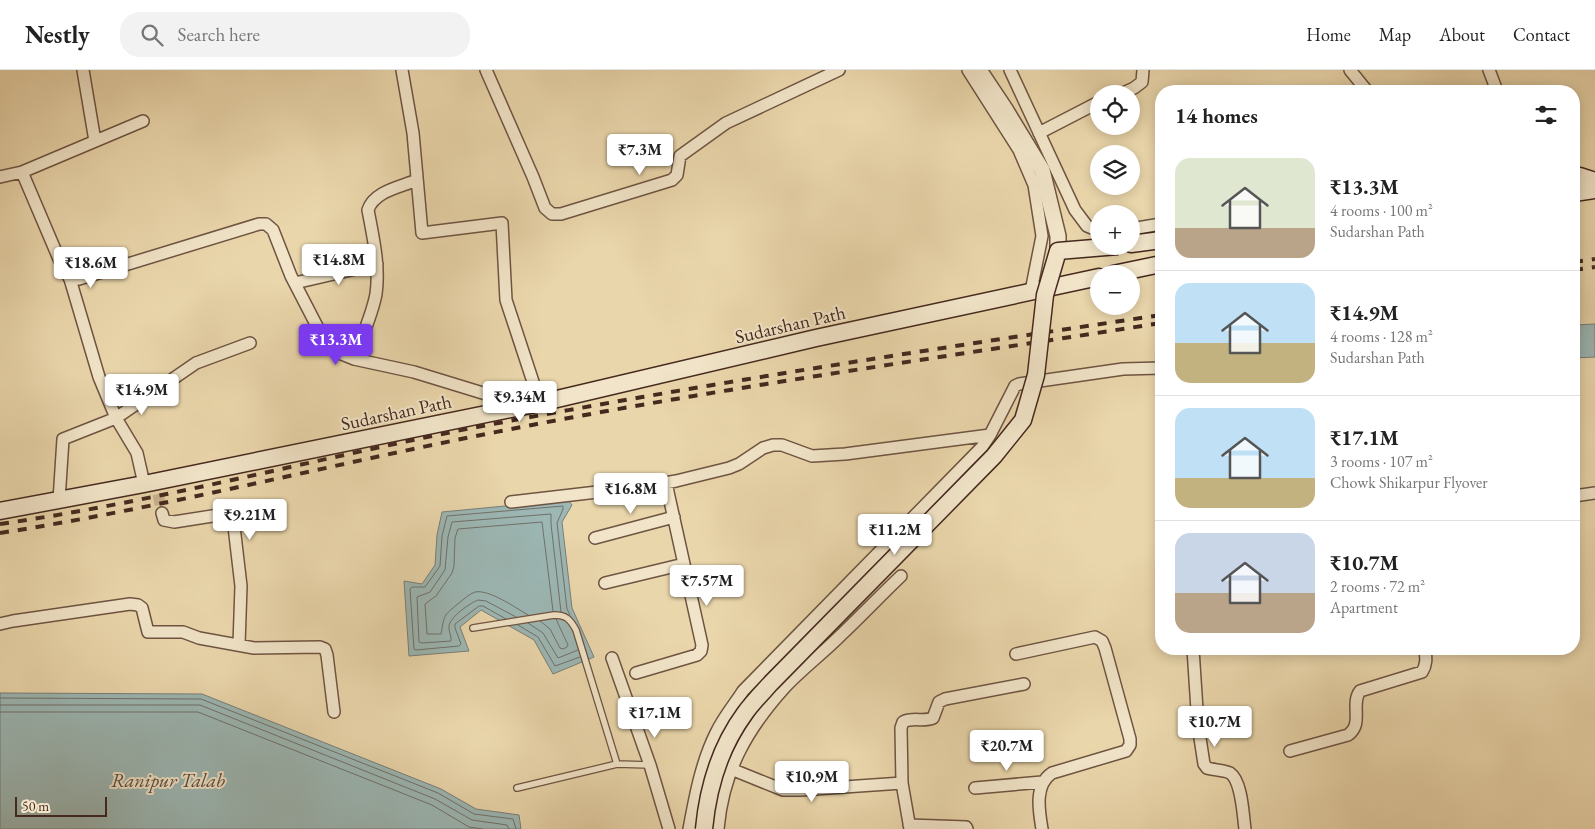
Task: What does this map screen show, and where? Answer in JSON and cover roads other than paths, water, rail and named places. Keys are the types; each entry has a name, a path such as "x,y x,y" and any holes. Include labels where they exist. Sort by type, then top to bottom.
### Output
{"main road":[{"path":"1580,192 1595,190"},
{"path":"1140,243 1155,241"},
{"path":"704,829 706,807 714,773 729,737 745,712 770,683 994,456 1023,420 1036,375 1045,295 1058,251 1090,248"},
{"path":"1140,268 1155,265"},
{"name":"Sudarshan Path","path":"0,511 152,486 540,403 816,338 1090,279"}],"street":[{"path":"83,70 95,140"},
{"path":"402,70 413,133 422,232 502,223 506,300 540,403"},
{"path":"486,70 545,208 552,214 560,214 672,180 677,175 680,156 726,123 839,70"},
{"path":"968,70 1019,150 1034,185 1042,236 1032,290"},
{"path":"979,70 1005,108 1042,170 1058,236 1058,251"},
{"path":"1010,70 1075,210 1090,227"},
{"path":"1138,85 1142,82 1143,70"},
{"path":"1350,70 1362,85"},
{"path":"1489,70 1495,85"},
{"path":"1039,133 1090,107"},
{"path":"0,177 22,172 143,121"},
{"path":"22,172 62,266 70,279 99,377 116,418 137,453 152,486"},
{"path":"354,359 376,294 377,264 368,210 370,202 377,196 417,180"},
{"path":"70,279 79,279 259,224 266,224 273,230 295,283 328,345 339,353 354,359 414,372 499,398 510,409"},
{"path":"1140,228 1155,225"},
{"path":"295,283 377,264"},
{"path":"60,500 63,439 116,418 196,363 250,343"},
{"path":"688,829 695,793 716,732 743,691 975,454 990,435 1011,390 1019,384 1123,369 1155,368"},
{"path":"511,502 666,483 729,468 763,448 773,445 812,456 990,435"},
{"path":"636,674 697,655 701,651 702,645 666,483"},
{"path":"1580,495 1595,493"},
{"path":"162,513 164,520 174,522 225,514 233,518 241,586 239,645"},
{"path":"595,538 674,516"},
{"path":"605,583 684,564"},
{"path":"718,829 724,791 731,769 750,732 761,716 786,686 901,576"},
{"path":"0,624 130,604 138,605 142,608 148,632 183,632 199,638 254,648 320,647 327,655 334,712"},
{"path":"975,788 1042,782 1052,773 1126,751 1130,746 1130,739 1105,648 1099,639 1095,637 1016,654"},
{"path":"1193,655 1198,725 1204,764 1207,768 1228,772 1234,778 1238,785 1245,829"},
{"path":"1290,751 1353,732 1356,726 1356,698 1360,691 1422,672 1425,667 1426,655"},
{"path":"612,658 650,766 669,829"},
{"path":"966,829 966,827 909,827 902,783 903,722 933,718 939,702 945,699 1024,684"},
{"path":"731,769 783,790 902,783"},
{"path":"1042,782 1039,799 1042,829"}],"lane":[{"path":"473,628 554,615 564,615 572,621 617,764"},
{"path":"517,788 617,764 650,766"}],"water":[{"path":"1595,324 1595,357 1580,358 1580,325"},
{"path":"568,500 572,505 562,522 572,608 594,657 553,674 534,640 481,610 460,627 469,651 409,656 404,581 422,584 435,565 437,535 442,512"},
{"name":"Ranipur Talab","path":"0,693 202,694 441,789 476,809 519,815 521,829 0,829"}],"tunnel":[{"path":"158,494 162,513"}],"railway":[{"path":"1580,261 1595,259"},
{"path":"1580,269 1595,267"},
{"path":"0,524 120,503 417,439 562,411 818,368 1155,316"},
{"path":"0,533 120,512 416,448 561,419 818,376 1155,324"}]}
